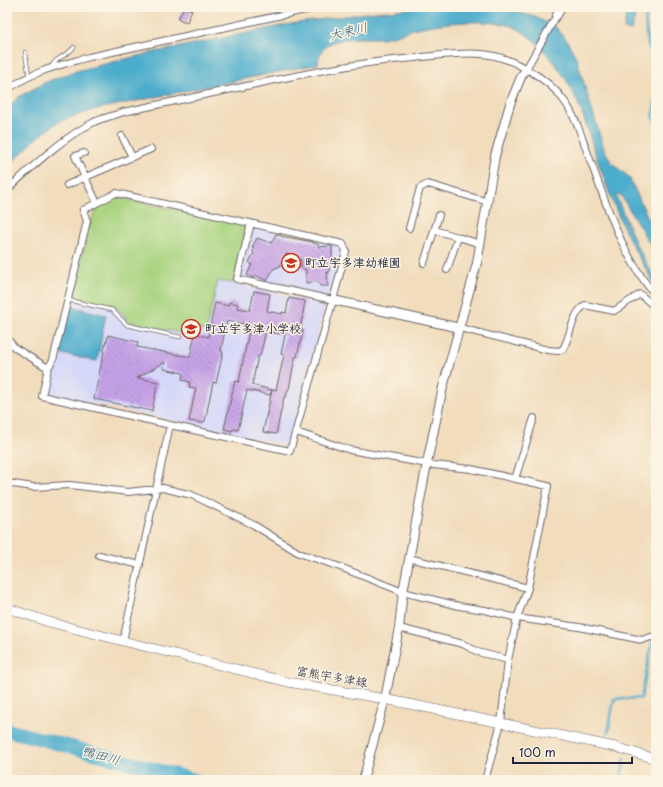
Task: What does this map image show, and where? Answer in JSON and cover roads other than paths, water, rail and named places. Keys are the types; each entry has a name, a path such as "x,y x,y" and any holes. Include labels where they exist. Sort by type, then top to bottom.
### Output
{"main road":[{"name":"富熊宇多津線","path":"7,608 49,622 288,682 385,699 501,723 615,747 656,759"}],"street":[{"path":"7,90 29,76 89,57 319,7"},
{"path":"363,780 385,699 399,628 403,592 427,464 443,387 460,328 481,244 491,174 499,138 516,90 527,67 561,7"},
{"path":"7,190 36,164 75,133 95,122 123,112 348,66 397,59 482,54 498,57 527,67 564,100 571,111 603,198 625,248 634,265 656,296"},
{"path":"122,136 132,157"},
{"path":"67,185 151,150"},
{"path":"84,153 75,156 97,203"},
{"path":"409,228 420,188 428,184 488,202"},
{"path":"116,194 251,222 343,244 346,251 290,451 42,396 48,368 53,360 87,221 82,210 116,194"},
{"path":"424,263 439,215"},
{"path":"251,222 237,279 460,328 548,350 563,349 572,324 581,308 585,305 614,311 640,294 656,308"},
{"path":"434,230 481,244"},
{"path":"447,270 458,237"},
{"path":"7,338 15,348 48,368"},
{"path":"515,479 534,418"},
{"path":"122,641 170,425"},
{"path":"296,432 350,450 427,464 471,469 548,486 528,588 516,618 508,660 501,723 485,780"},
{"path":"7,483 33,487 70,485 128,492 163,488 192,495 254,525 299,553 340,567 403,592 516,618 578,627 642,640 656,637"},
{"path":"99,555 140,565"},
{"path":"409,558 528,588"},
{"path":"399,628 463,644 478,652 508,660"}],"lane":[{"path":"51,68 53,64 71,52 74,47"},
{"path":"25,52 29,76"},
{"path":"68,300 112,310 127,325 180,337"}],"water":[{"name":"大束川","path":"415,7 501,7 535,17 556,27 566,39 576,57 604,149 612,163 629,177 656,235 656,254 620,194 616,196 636,244 656,281 656,284 631,244 620,219 604,179 581,110 565,77 538,44 530,37 512,26 496,23 456,22 417,28 385,38 351,38 341,40 332,42 325,47 320,54 318,64 97,109 58,122 36,139 7,167 7,108 20,96 46,82 76,71 150,53 290,24"},
{"path":"627,7 638,7 631,31 624,29"},
{"path":"70,306 106,315 97,361 58,353"}],"waterway":[{"path":"647,7 646,22 648,44 656,64"},
{"path":"656,98 653,116 656,123"},
{"path":"608,733 614,699 641,698 653,639 656,639"},
{"name":"鴨田川","path":"7,730 195,780"},
{"path":"620,780 625,758"}],"place":[{"name":"町立宇多津幼稚園","path":"291,263"},
{"name":"町立宇多津小学校","path":"191,329"}]}
